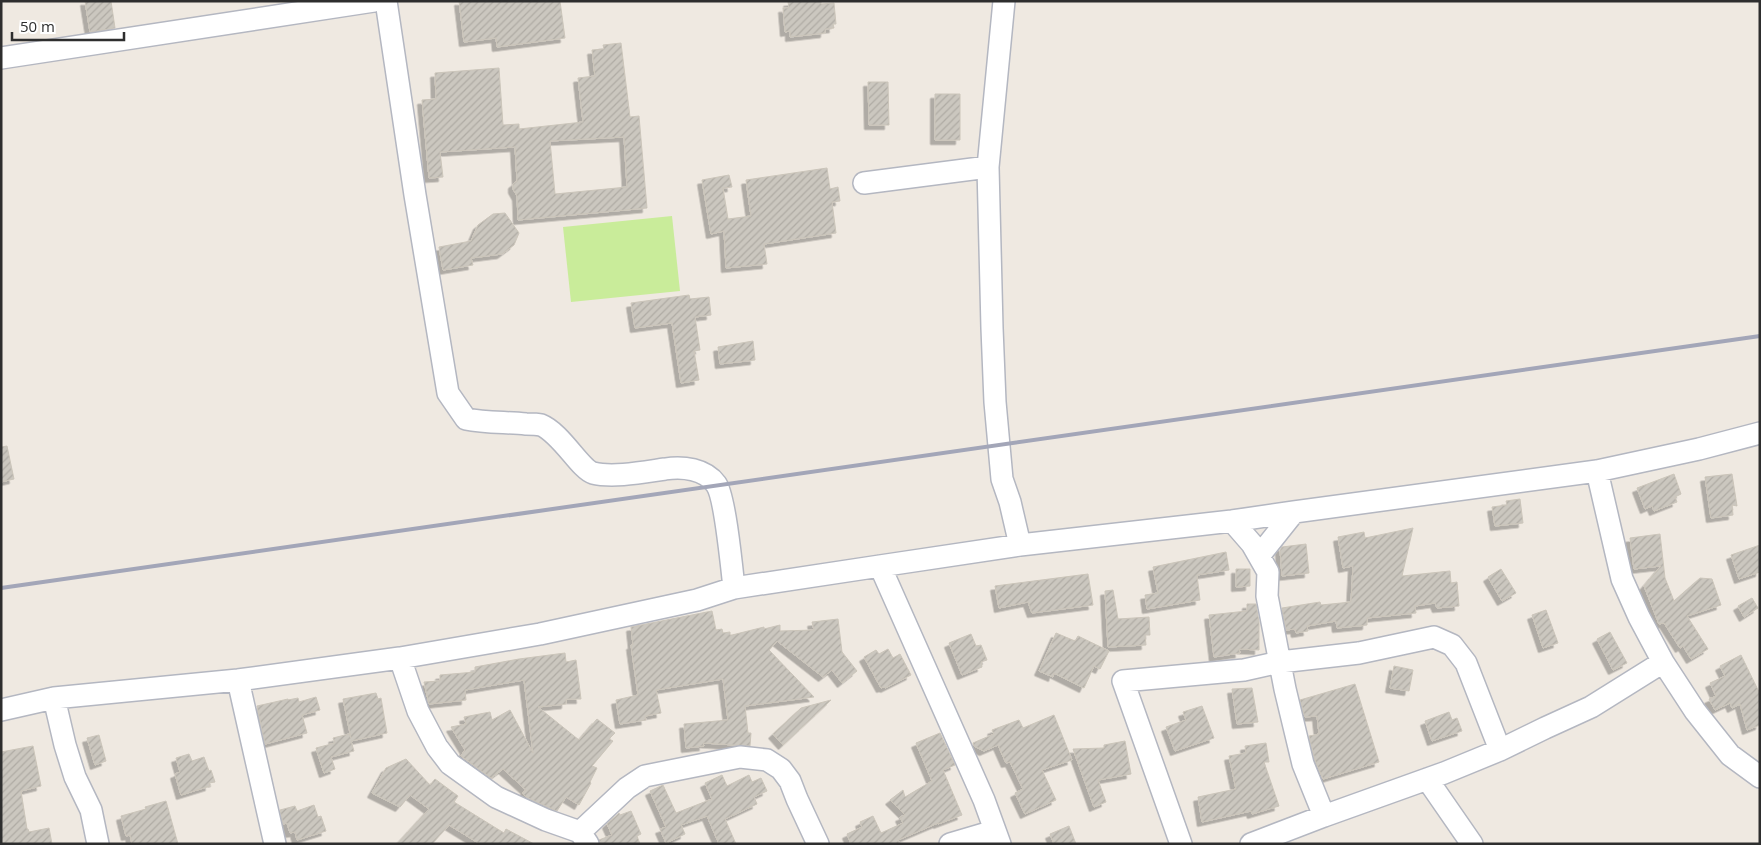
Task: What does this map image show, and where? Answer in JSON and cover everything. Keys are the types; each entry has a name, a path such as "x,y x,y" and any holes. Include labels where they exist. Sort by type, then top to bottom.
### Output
{"street":[{"path":"1,58 374,1"},
{"path":"386,1 415,195 448,393 466,419 481,422 541,425 563,441 589,472 608,474 687,468 705,473 717,485 723,504 734,588"},
{"path":"1004,1 988,167 995,402 1002,479 1010,502 1020,546"},
{"path":"864,183 988,167"},
{"path":"1,710 54,698 238,680 400,658 540,634 697,600 734,588 880,566 1020,546 1232,522 1597,471 1699,449 1760,433"},
{"path":"1597,471 1622,579 1638,617 1663,662 1695,711 1730,755 1760,777"},
{"path":"1259,556 1294,512"},
{"path":"1232,522 1252,544 1268,572 1267,596 1303,764 1324,816"},
{"path":"880,566 980,792 997,837 950,844"},
{"path":"1181,844 1123,680 1244,670 1280,662 1359,653 1434,637 1452,645 1466,663 1500,750"},
{"path":"400,658 418,711 437,747 450,764 496,797 584,838 627,788 645,776 740,757 767,760 780,769 790,781 796,799 818,844"},
{"path":"1251,844 1500,750 1591,707 1663,662"},
{"path":"238,680 275,844"},
{"path":"54,698 75,777 91,810 98,844"},
{"path":"1427,779 1472,844"}],"green space":[{"path":"672,216 680,291 571,302 563,227"}],"building":[{"path":"85,1 111,1 115,28 90,32"},
{"path":"459,1 560,1 565,38 497,47 496,38 464,42"},
{"path":"821,1 821,4 834,3 836,24 833,24 834,28 825,29 825,33 790,37 790,31 785,32 783,8 789,8 788,2"},
{"path":"621,43 630,117 639,116 647,208 518,220 517,196 513,189 513,184 517,181 515,147 440,152 443,177 429,178 422,100 436,99 435,73 499,68 503,125 519,124 519,129 583,122 578,78 595,76 592,50 604,49 603,45","holes":["624,137 627,187 555,194 550,141"]},
{"path":"868,82 888,82 889,125 869,125"},
{"path":"935,94 960,94 960,140 935,140"},
{"path":"827,168 830,189 838,187 840,201 832,202 836,233 764,244 767,264 726,268 724,231 711,234 702,180 729,175 732,187 723,188 728,219 751,216 746,180"},
{"path":"505,213 519,233 514,245 502,254 471,258 473,265 443,270 439,247 471,241 478,225 493,214"},
{"path":"689,295 690,299 709,297 711,315 695,317 700,350 694,351 699,380 681,383 672,323 635,328 631,303"},
{"path":"753,341 755,360 720,364 718,347"},
{"path":"7,446 14,479 1,482 1,447"},
{"path":"1674,474 1681,494 1675,497 1677,502 1654,511 1652,506 1645,509 1637,488"},
{"path":"1732,474 1737,506 1732,505 1733,515 1711,518 1705,477"},
{"path":"1520,499 1523,523 1495,526 1492,507 1507,505 1506,501"},
{"path":"1413,528 1402,576 1450,571 1451,583 1457,582 1459,606 1437,608 1435,603 1415,606 1416,613 1367,618 1367,625 1337,628 1336,621 1307,626 1308,631 1296,633 1295,629 1286,630 1282,608 1320,602 1321,605 1351,602 1353,566 1343,568 1338,537 1364,532 1365,538"},
{"path":"1660,534 1665,578 1674,601 1700,578 1712,579 1721,605 1687,616 1708,649 1691,659 1683,646 1680,648 1664,623 1659,624 1644,586 1661,566 1634,569 1630,538"},
{"path":"1306,544 1309,573 1282,576 1280,550 1282,547"},
{"path":"1760,545 1760,572 1739,579 1731,555"},
{"path":"1226,552 1229,570 1197,575 1200,600 1147,609 1145,595 1158,593 1153,567"},
{"path":"1236,569 1250,569 1250,586 1236,587"},
{"path":"1501,569 1516,593 1502,601 1488,577"},
{"path":"1088,574 1093,605 1032,613 1028,602 999,608 995,586"},
{"path":"1113,590 1118,619 1149,617 1150,635 1145,635 1146,645 1108,647 1105,591"},
{"path":"1752,598 1758,608 1744,617 1738,606"},
{"path":"1247,604 1256,604 1259,622 1259,650 1239,649 1240,653 1214,657 1209,615 1247,611"},
{"path":"1546,610 1558,643 1543,648 1532,615"},
{"path":"712,611 716,630 722,629 723,633 730,632 730,635 780,625 780,631 814,630 812,622 838,619 842,652 857,671 842,683 832,670 823,677 777,641 769,650 814,697 745,706 748,733 751,733 750,746 703,743 704,746 686,748 684,724 728,720 723,679 656,690 661,713 645,716 646,720 620,724 616,700 638,695 631,645 633,645 631,627"},
{"path":"1610,632 1627,663 1613,670 1597,639"},
{"path":"1056,633 1075,641 1078,636 1109,651 1100,669 1094,666 1084,688 1054,673 1053,677 1039,671"},
{"path":"971,634 976,646 981,645 987,660 981,662 982,667 962,675 949,643"},
{"path":"888,649 893,658 900,654 911,675 885,688 881,688 864,657 876,650 879,654"},
{"path":"565,653 566,662 576,660 581,699 566,699 566,704 538,707 579,740 597,719 615,733 609,739 613,741 592,766 597,768 579,805 566,797 557,811 526,797 522,793 526,790 503,769 491,778 461,756 465,750 451,727 466,724 464,717 490,712 492,720 510,710 533,753 524,680 465,690 466,700 429,704 424,682 440,681 440,675 475,672 475,667"},
{"path":"1741,655 1760,694 1760,725 1747,730 1740,704 1732,708 1730,703 1715,710 1709,699 1716,696 1710,683 1725,676 1720,666"},
{"path":"1394,666 1413,670 1409,691 1390,688"},
{"path":"1355,684 1379,762 1323,779 1315,760 1309,736 1319,734 1317,716 1305,717 1300,700"},
{"path":"1252,688 1258,722 1237,724 1232,689"},
{"path":"376,693 378,699 381,698 387,733 351,741 354,751 331,757 335,769 324,773 316,748 335,743 333,738 349,734 351,738 343,699"},
{"path":"316,697 320,710 302,715 307,733 265,744 257,706 298,698 299,702"},
{"path":"831,700 783,745 773,734 801,708"},
{"path":"1202,706 1214,738 1175,751 1166,727 1186,720 1183,712"},
{"path":"1449,712 1452,720 1457,718 1462,731 1432,741 1425,721"},
{"path":"1054,715 1072,760 1042,770 1056,800 1025,814 1015,793 1023,789 1010,762 1006,763 998,745 984,751 974,746 973,743 994,734 992,730 1019,720 1023,728"},
{"path":"940,733 955,765 943,770 962,815 898,840 900,844 851,844 847,834 862,827 860,822 873,816 881,833 903,823 900,817 905,815 890,800 903,790 905,797 932,781 916,743"},
{"path":"99,735 106,761 95,765 87,738"},
{"path":"1125,741 1131,774 1098,780 1106,802 1094,807 1073,749 1104,748 1104,745"},
{"path":"1266,743 1269,762 1264,762 1279,806 1252,814 1251,811 1202,822 1198,797 1236,789 1229,756 1246,753 1245,746"},
{"path":"33,746 41,786 21,791 27,829 29,832 49,828 52,844 1,844 1,752"},
{"path":"189,754 192,761 204,757 215,782 209,783 210,786 181,795 175,774 180,772 176,758"},
{"path":"406,759 430,785 435,779 458,796 454,802 504,833 506,829 534,844 480,844 449,825 432,844 397,844 429,809 410,795 400,807 372,793 386,768"},
{"path":"722,775 727,786 749,775 752,782 761,778 767,791 754,797 757,804 725,819 736,844 719,844 707,816 681,825 685,834 666,843 660,829 666,827 650,791 663,785 676,813 712,799 705,783"},
{"path":"166,801 178,844 132,844 130,835 126,836 121,816"},
{"path":"314,805 318,817 321,816 326,831 297,840 295,832 290,833 287,823 283,824 280,810 295,806 297,811"},
{"path":"631,811 641,834 637,836 640,844 600,844 599,840 612,835 607,824 619,813 620,815"},
{"path":"1069,826 1076,844 1054,844 1050,834"}],"railway":[{"path":"1,588 1760,336"}]}
